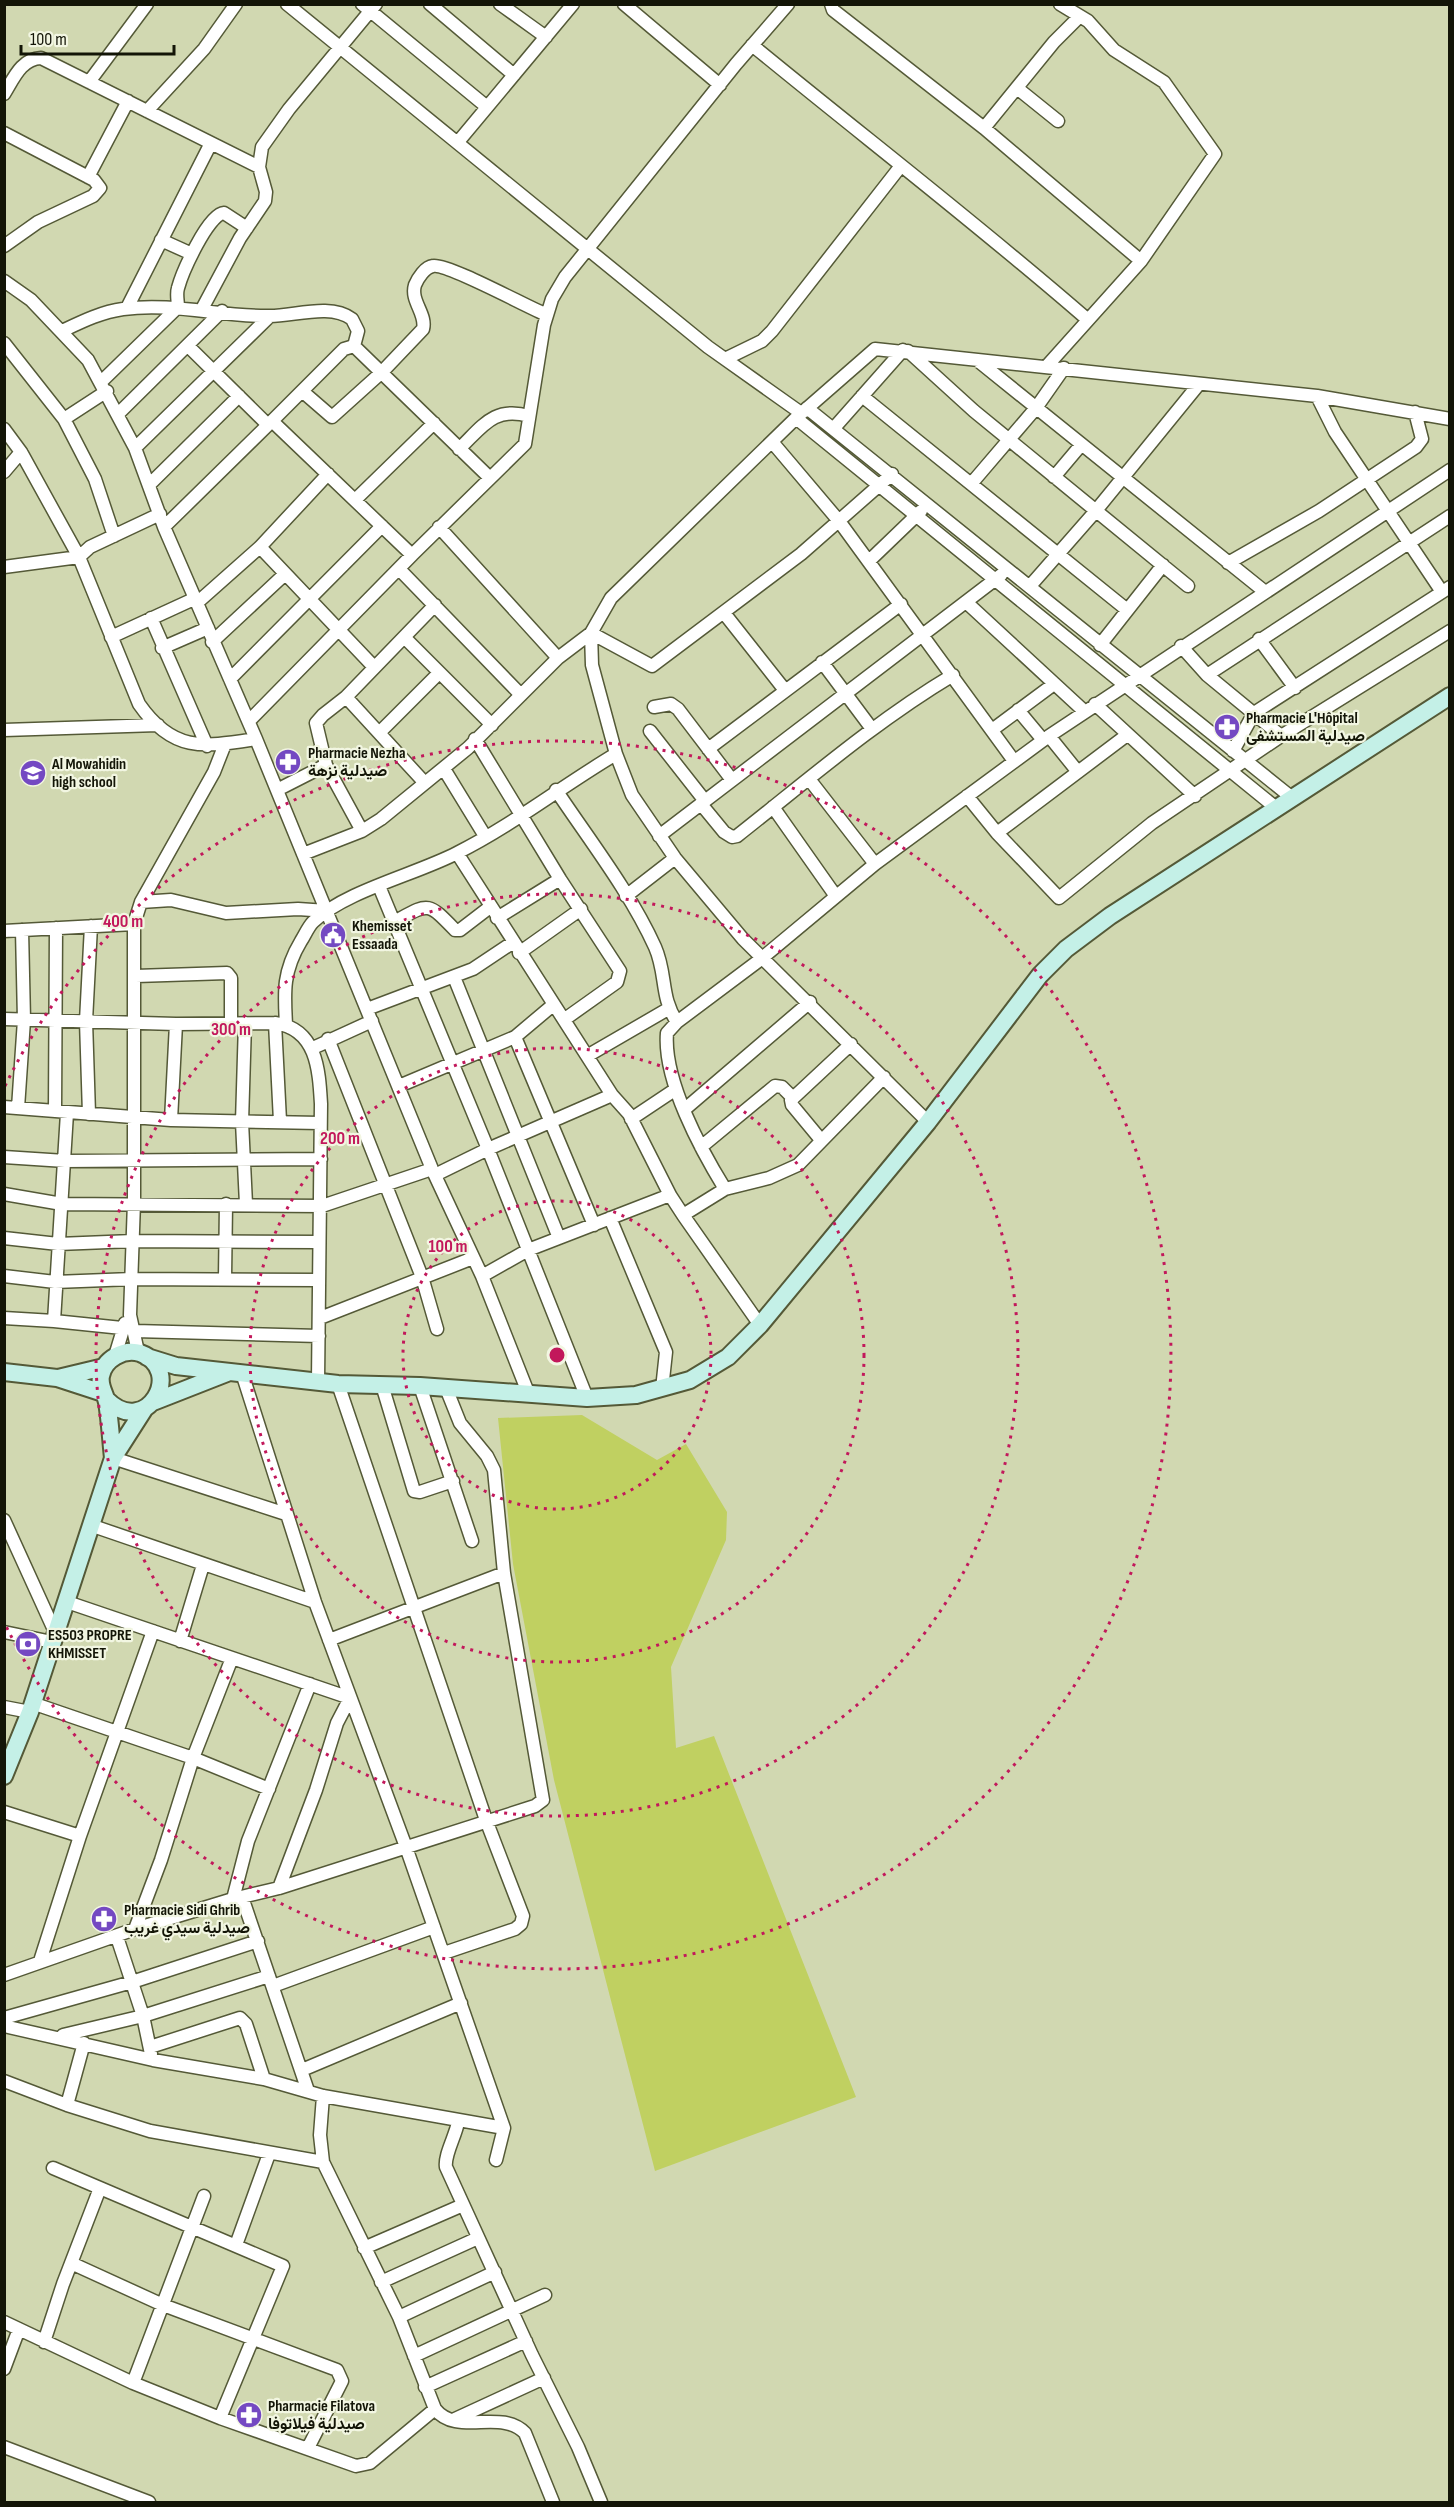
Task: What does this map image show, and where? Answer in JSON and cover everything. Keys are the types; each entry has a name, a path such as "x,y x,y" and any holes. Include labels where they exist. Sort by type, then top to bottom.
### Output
{"main road":[{"path":"57,1378 110,1361 126,1352 142,1354 176,1366 338,1384 420,1386 587,1398 636,1395 662,1389 708,1370 728,1357 760,1325 928,1122 1033,985 1065,949 1110,916 1275,807 1449,696"},
{"path":"4,1776 31,1707 67,1602 113,1458 158,1394 159,1373 142,1354"},
{"path":"110,1361 101,1376 113,1458"},
{"path":"4,1372 57,1378 105,1397 123,1411 134,1412 237,1372"}],"street":[{"path":"89,82 144,9 130,4"},
{"path":"147,111 204,49 236,4"},
{"path":"287,4 724,359 801,413 916,515 1275,807"},
{"path":"430,4 514,75"},
{"path":"500,4 546,37"},
{"path":"458,142 573,4"},
{"path":"624,4 720,85"},
{"path":"249,721 525,444 547,315 556,291 586,247 788,4"},
{"path":"831,4 833,10 984,128 1142,261"},
{"path":"1046,366 1142,261 1215,154 1164,82 1114,50 1088,21 1079,18 1060,4"},
{"path":"202,309 266,196 259,167 262,147 289,109 341,47 370,7 487,107"},
{"path":"984,128 1054,42 1079,18"},
{"path":"752,45 900,166 997,241 1088,320"},
{"path":"4,94 20,68 33,58 41,58 259,167"},
{"path":"1017,88 1058,121"},
{"path":"88,177 128,101"},
{"path":"4,133 99,185 97,193 38,222 4,246"},
{"path":"126,308 211,143"},
{"path":"724,359 762,341 772,331 900,166"},
{"path":"64,419 104,386 178,307 177,290 192,254 219,213 224,213 247,228"},
{"path":"161,240 192,254"},
{"path":"302,391 332,417 382,372 423,329 423,318 414,296 415,287 427,268 435,265 453,270 547,315"},
{"path":"4,281 31,300 88,360 104,386 135,448 164,527 197,600 212,642 249,721 433,1172 482,1276 529,1395"},
{"path":"62,331 88,319 126,308 178,307 269,317 326,312 347,315 358,331 354,346"},
{"path":"118,414 222,311"},
{"path":"135,448 269,317"},
{"path":"4,343 64,419 95,479 114,536"},
{"path":"188,346 239,396 328,474 412,555"},
{"path":"354,346 490,478"},
{"path":"164,527 344,349 354,346"},
{"path":"303,854 362,831 444,769 492,725 558,658 591,633 611,598 633,574 773,443 801,413 875,349 905,350 976,360 1317,396 1449,419"},
{"path":"834,428 905,350"},
{"path":"905,350 1009,440 1188,586"},
{"path":"976,360 1122,480 1264,591"},
{"path":"971,483 1036,408 1064,368"},
{"path":"1030,586 1097,510 1199,384"},
{"path":"150,484 239,396"},
{"path":"862,396 1126,609"},
{"path":"1233,751 1254,713 1446,590 1408,543 1365,479 1335,432 1317,396"},
{"path":"459,449 484,425 503,412 512,411 529,416"},
{"path":"1228,563 1318,511 1421,442 1415,412"},
{"path":"801,413 834,428 1291,797"},
{"path":"355,500 434,423"},
{"path":"4,429 21,452 79,557 139,704 168,734 189,744 207,746 256,739"},
{"path":"773,443 839,521 902,604 1014,761"},
{"path":"1054,477 1081,446"},
{"path":"4,472 21,452"},
{"path":"724,1189 701,1147 676,1089 666,1041 667,1033 677,1022 761,959 875,864 1046,738 1138,674 1449,470"},
{"path":"111,637 197,600 260,547 328,474"},
{"path":"591,633 652,666 724,613 839,521 892,474"},
{"path":"869,561 928,504"},
{"path":"4,567 79,557 90,548 160,514"},
{"path":"1208,675 1259,639 1449,516"},
{"path":"230,680 382,526"},
{"path":"440,527 558,658"},
{"path":"260,547 374,667"},
{"path":"1100,645 1126,609 1163,565"},
{"path":"659,836 1009,569"},
{"path":"400,570 521,694"},
{"path":"212,642 285,574"},
{"path":"966,602 1084,711"},
{"path":"708,749 784,689 902,604"},
{"path":"362,831 326,765 316,723 346,697 435,605"},
{"path":"724,613 784,689"},
{"path":"151,618 162,648 207,746"},
{"path":"162,648 208,628"},
{"path":"967,796 997,833 1059,898 1152,823 1232,772 1281,736 1449,631"},
{"path":"591,633 592,665 616,754 632,795 659,836 761,959 810,1002 928,1122"},
{"path":"404,637 492,725"},
{"path":"1259,639 1295,688"},
{"path":"1181,646 1208,675 1281,736"},
{"path":"822,662 872,729"},
{"path":"379,733 439,673"},
{"path":"650,731 724,832 732,837 872,729 913,699 953,675"},
{"path":"992,730 1054,684"},
{"path":"346,697 424,782"},
{"path":"654,707 667,704 675,706 732,780"},
{"path":"1095,704 1195,796"},
{"path":"1018,710 1078,772"},
{"path":"4,730 158,725"},
{"path":"997,833 1127,735"},
{"path":"476,739 560,879 618,967 620,976 617,982 565,1019"},
{"path":"110,1361 128,1329 132,1279 136,1023 134,924 141,902 214,772 225,744"},
{"path":"280,1121 281,1024 285,974 291,958 311,923 327,911 379,886 457,853 523,816 556,790 616,754"},
{"path":"277,790 326,765"},
{"path":"444,769 485,836"},
{"path":"809,778 875,864"},
{"path":"556,790 626,896 656,950 661,964 668,1009 677,1022"},
{"path":"773,807 836,895"},
{"path":"457,853 553,1005 565,1019 612,1095 631,1119 670,1195 760,1325"},
{"path":"626,896 675,858"},
{"path":"394,922 425,906 431,907 455,930 460,930 560,879"},
{"path":"379,886 420,990 488,1149 587,1398"},
{"path":"141,902 171,900 226,913 298,909 327,911"},
{"path":"367,1009 454,977 487,962 516,948 580,909"},
{"path":"4,931 134,924"},
{"path":"89,1114 86,1021 91,926"},
{"path":"54,1321 65,1161 56,1020 56,928"},
{"path":"18,1108 24,1020 22,930"},
{"path":"136,976 228,973 231,978 231,1022"},
{"path":"454,977 559,1239"},
{"path":"685,1109 810,1002"},
{"path":"399,1086 515,1037 553,1005"},
{"path":"587,1056 668,1009"},
{"path":"4,1019 176,1024 231,1022 281,1024 301,1035 313,1048 319,1068 322,1206 319,1242 318,1381"},
{"path":"313,1048 328,1039 372,1021"},
{"path":"245,1023 242,1162 246,1204"},
{"path":"171,1120 176,1024"},
{"path":"515,1037 553,1122 594,1225"},
{"path":"328,1039 422,1277 437,1329"},
{"path":"821,1140 792,1106 793,1098 851,1044"},
{"path":"683,1215 724,1189 784,1172 798,1165 885,1077"},
{"path":"701,1147 775,1086 782,1087 793,1098"},
{"path":"631,1119 676,1089"},
{"path":"4,1194 62,1204 134,1202 322,1206 433,1172 612,1095"},
{"path":"4,1107 171,1120 320,1123"},
{"path":"4,1157 65,1161 242,1162 321,1159"},
{"path":"482,1276 528,1250 670,1195"},
{"path":"225,1278 226,1204"},
{"path":"610,1218 666,1352 662,1389"},
{"path":"4,1238 58,1244 133,1241 319,1242"},
{"path":"320,1318 473,1258"},
{"path":"4,1276 55,1282 225,1278 319,1280"},
{"path":"4,1318 128,1329 319,1336"},
{"path":"128,1329 142,1354"},
{"path":"237,1372 315,1602 406,1847 504,2128 496,2160"},
{"path":"338,1384 416,1608 486,1820 521,1909 523,1921 514,1929 444,1953"},
{"path":"382,1385 414,1491 420,1492 453,1481"},
{"path":"420,1386 472,1541"},
{"path":"4,1975 135,1929 279,1888 535,1806 543,1800 504,1573 491,1463 460,1423 446,1388"},
{"path":"113,1458 286,1514"},
{"path":"4,1520 54,1637 4,1632"},
{"path":"93,1526 315,1602"},
{"path":"180,1641 203,1565"},
{"path":"329,1640 504,1573"},
{"path":"67,1602 350,1698"},
{"path":"40,1961 80,1836 153,1631"},
{"path":"135,1929 161,1860 193,1758 232,1658"},
{"path":"308,2091 258,1941 238,1898 248,1842 310,1684"},
{"path":"279,1888 316,1790 337,1723 350,1698"},
{"path":"4,1707 31,1707 116,1732 193,1758 269,1789"},
{"path":"4,1812 80,1836"},
{"path":"59,2036 271,1981 434,1927"},
{"path":"117,1937 143,2016 151,2053"},
{"path":"4,2019 132,1982 258,1941"},
{"path":"302,2070 461,2002"},
{"path":"151,2053 240,2018 246,2024 264,2079"},
{"path":"4,2026 84,2043 151,2053 264,2079 323,2096 458,2122 504,2128"},
{"path":"67,2105 84,2043"},
{"path":"4,2081 67,2105 150,2132 323,2162"},
{"path":"323,2096 320,2135 323,2162 399,2317 435,2409 441,2416 451,2421 508,2423 520,2428 525,2433 553,2502"},
{"path":"458,2122 455,2139 445,2163 601,2502"},
{"path":"236,2245 269,2154"},
{"path":"53,2168 283,2266 220,2418"},
{"path":"44,2342 70,2264 100,2188"},
{"path":"133,2383 204,2196"},
{"path":"364,2247 463,2205"},
{"path":"381,2282 478,2238"},
{"path":"70,2264 163,2305 323,2362 340,2373 340,2386 308,2448"},
{"path":"399,2317 495,2272"},
{"path":"414,2356 545,2295"},
{"path":"4,2322 133,2383 220,2418 363,2466 435,2409"},
{"path":"4,2369 8,2347 19,2329"},
{"path":"425,2388 526,2341"},
{"path":"451,2421 544,2378"},
{"path":"4,2447 129,2499 149,2502"}],"green space":[{"path":"582,1415 657,1460 686,1444 727,1512 726,1540 671,1667 676,1748 714,1736 856,2097 655,2171 554,1780 513,1564 498,1418"}],"place":[{"name":"Pharmacie L'Hôpital صيدلية المستشفى","path":"1227,727"},
{"name":"Pharmacie Nezha صيدلية نزهة","path":"288,762"},
{"name":"Al Mowahidin high school","path":"33,773"},
{"name":"Khemisset Essaada","path":"333,935"},
{"name":"ES503 PROPRE KHMISSET","path":"28,1644"},
{"name":"Pharmacie Sidi Ghrib صيدلية سيدي غريب","path":"104,1919"},
{"name":"Pharmacie Filatova صيدلية فيلاتوفا","path":"249,2415"}]}
